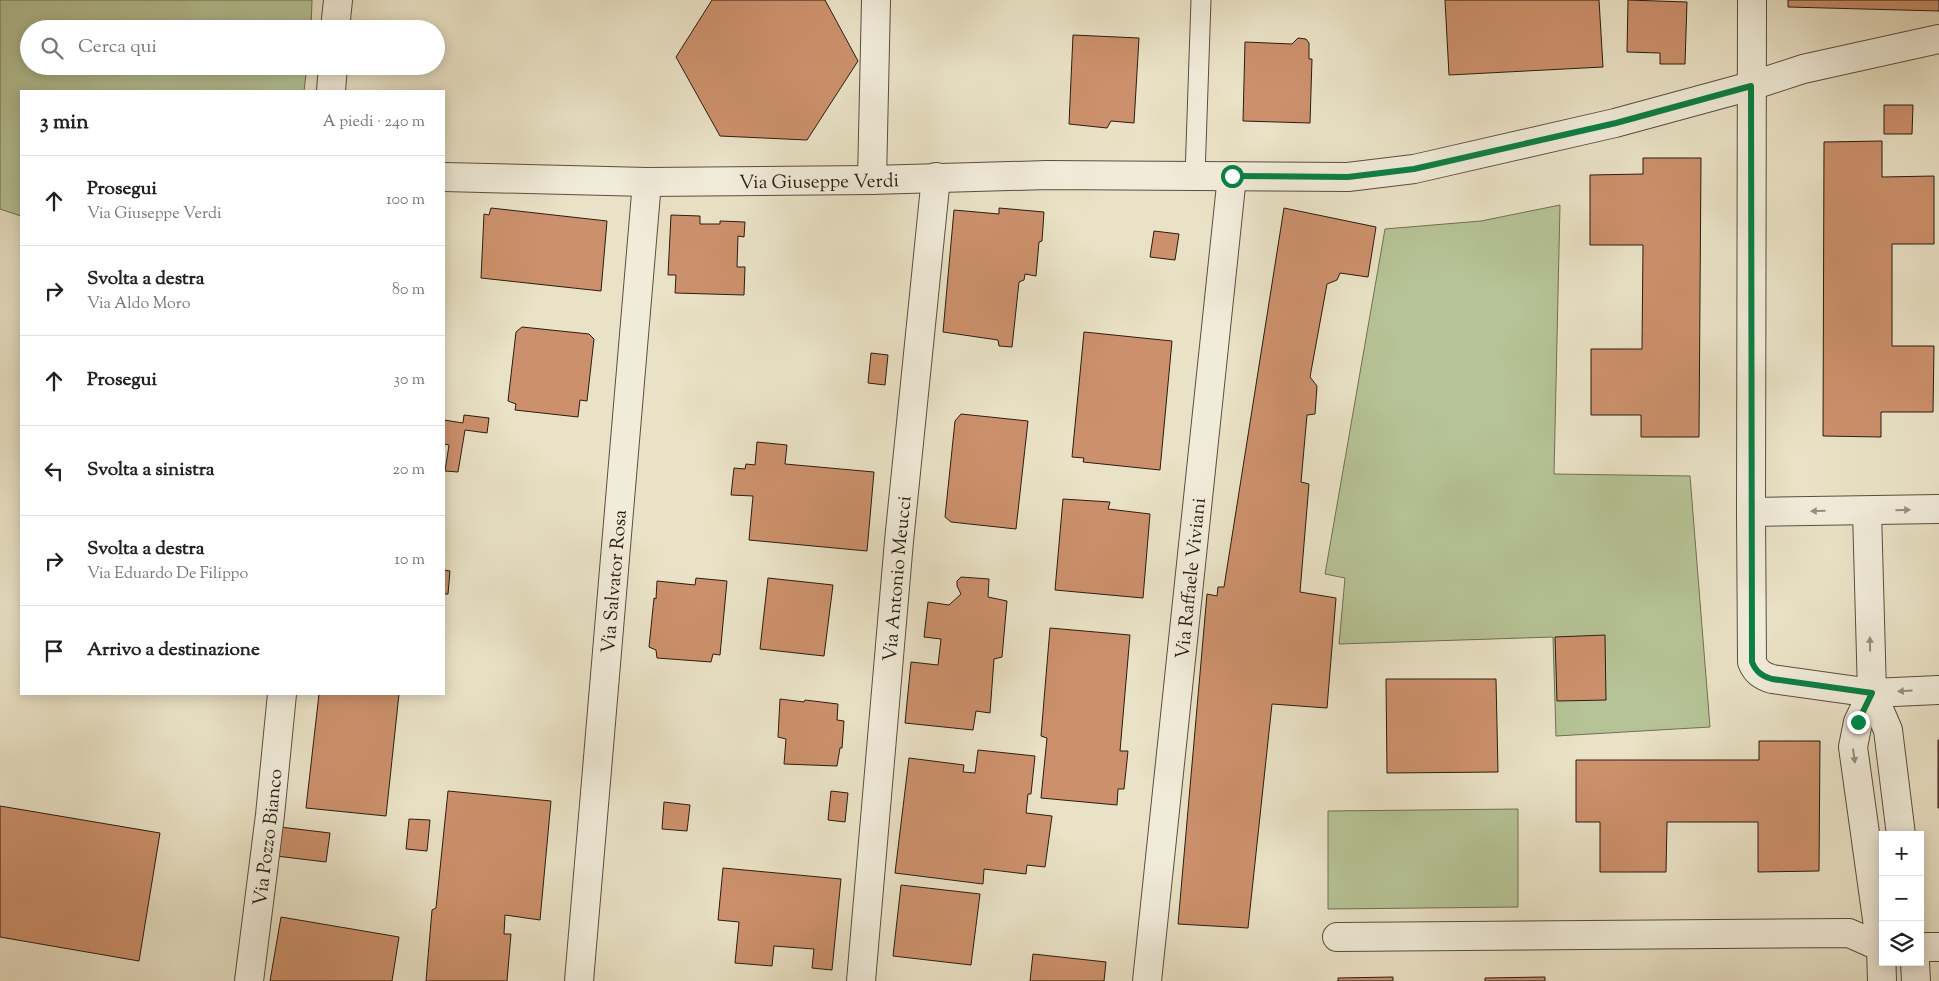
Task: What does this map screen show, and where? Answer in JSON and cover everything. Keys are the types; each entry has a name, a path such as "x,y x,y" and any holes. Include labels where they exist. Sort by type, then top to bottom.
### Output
{"street":[{"path":"336,20 338,0"},
{"path":"872,180 876,0"},
{"path":"1752,0 1752,662 1755,670 1772,679 1872,693 1939,690"},
{"name":"Via Giuseppe Verdi","path":"445,177 647,182 872,180 936,177 1348,177 1414,169 1616,123 1751,86 1803,69 1939,39"},
{"path":"331,90 332,75"},
{"name":"Via Raffaele Viviani","path":"1147,981 1232,176"},
{"name":"Via Antonio Meucci","path":"861,981 898,540 936,177"},
{"name":"Via Salvator Rosa","path":"579,981 647,182"},
{"path":"1751,512 1939,509"},
{"path":"1867,511 1872,693 1888,730 1901,831"},
{"path":"1872,693 1858,722 1853,747 1879,927"},
{"name":"Via Pozzo Bianco","path":"249,981 270,815 282,695"},
{"path":"1337,937 1849,933 1879,947"},
{"path":"1924,947 1939,946"},
{"path":"1882,966 1882,981"},
{"path":"1915,966 1916,981"}],"lane":[{"path":"1195,176 1201,0"}],"green space":[{"path":"0,0 312,0 311,20 20,20 20,75 306,75 304,90 20,90 20,216 0,209"},
{"path":"1560,205 1554,474 1690,476 1710,727 1556,736 1553,637 1339,644 1345,578 1325,574 1385,229 1481,221"},
{"path":"1518,809 1518,907 1328,909 1328,811"}],"building":[{"path":"712,0 825,0 858,61 807,140 720,136 676,57"},
{"path":"1445,0 1599,0 1603,67 1449,75"},
{"path":"1628,0 1687,2 1685,64 1660,64 1660,53 1627,52"},
{"path":"1788,0 1939,0 1939,11 1788,7"},
{"path":"1073,35 1139,38 1134,123 1111,121 1107,128 1069,124"},
{"path":"1298,38 1306,39 1309,43 1309,59 1312,59 1310,123 1243,121 1245,42 1292,44"},
{"path":"1884,105 1913,105 1912,134 1884,134"},
{"path":"1882,141 1882,177 1934,176 1934,244 1892,244 1892,346 1934,346 1933,412 1881,412 1881,437 1823,436 1824,142"},
{"path":"1643,158 1701,158 1699,437 1641,437 1641,415 1591,415 1591,349 1642,349 1643,245 1590,245 1590,175 1643,174"},
{"path":"491,208 607,221 601,291 481,278 484,214 489,215"},
{"path":"999,208 1044,212 1042,241 1039,242 1036,276 1025,274 1024,280 1019,282 1012,347 999,346 998,340 943,332 954,210 999,214"},
{"path":"1284,208 1376,227 1368,277 1340,273 1337,280 1327,284 1310,377 1317,386 1315,414 1307,415 1301,482 1309,484 1300,592 1336,598 1327,708 1272,704 1248,928 1178,924 1207,594 1217,596 1218,587 1224,587"},
{"path":"671,215 700,216 700,224 720,224 720,221 745,222 744,237 738,236 737,267 745,267 744,295 675,293 676,275 668,275"},
{"path":"1154,231 1179,234 1175,260 1150,257"},
{"path":"522,327 589,334 594,339 587,401 580,400 578,417 515,410 516,404 508,401 516,332"},
{"path":"1084,332 1172,341 1160,470 1083,462 1084,458 1072,457"},
{"path":"871,353 888,355 885,385 868,383"},
{"path":"961,414 1028,421 1016,529 951,522 945,517 955,421"},
{"path":"464,415 489,418 487,433 465,430 458,472 445,471 449,445 445,444 445,420 463,423"},
{"path":"757,442 787,445 785,464 874,472 867,551 749,540 753,496 731,495 734,468 745,469 746,464 755,465"},
{"path":"1063,499 1110,502 1108,509 1150,514 1143,598 1055,590"},
{"path":"445,570 450,571 448,594 445,594"},
{"path":"961,577 989,579 988,597 1007,601 1002,657 994,659 990,713 976,711 973,730 905,723 911,662 938,665 941,639 924,637 928,602 949,605 961,594 957,581"},
{"path":"696,578 727,581 720,655 713,654 711,662 657,658 656,650 649,647 657,581 695,585"},
{"path":"768,578 833,585 824,656 760,649"},
{"path":"1050,628 1130,635 1120,751 1128,751 1124,789 1118,789 1117,805 1041,798 1047,738 1041,736"},
{"path":"1605,635 1606,700 1557,701 1555,637"},
{"path":"1386,679 1496,679 1498,772 1387,773"},
{"path":"319,695 399,695 386,816 306,808"},
{"path":"780,699 838,704 837,720 844,721 842,748 840,748 837,766 784,764 786,739 778,737"},
{"path":"1939,740 1939,808 1938,808"},
{"path":"1759,741 1820,741 1819,871 1758,872 1758,822 1667,822 1666,872 1600,872 1600,822 1576,822 1576,760 1759,760"},
{"path":"978,750 1035,756 1031,794 1028,794 1026,813 1052,816 1045,867 1027,865 1026,874 984,869 983,884 895,873 909,758 964,765 963,772 975,773"},
{"path":"448,791 551,801 540,920 505,915 504,934 511,934 507,981 426,981 432,910 436,908"},
{"path":"831,791 848,793 845,822 828,820"},
{"path":"664,802 690,805 687,831 662,829"},
{"path":"0,806 160,833 139,961 0,937"},
{"path":"409,819 430,820 427,851 406,849"},
{"path":"280,827 330,833 326,862 276,856"},
{"path":"723,868 841,879 832,970 812,968 814,949 774,946 772,966 735,963 739,922 718,920"},
{"path":"901,885 980,894 971,965 893,956"},
{"path":"281,917 399,937 392,981 270,981"},
{"path":"1033,954 1106,962 1104,981 1030,981"},
{"path":"1393,977 1393,981 1338,981 1338,978"},
{"path":"1545,977 1545,981 1485,981 1485,978"}],"route":[{"path":"1232,176 1348,177 1414,169 1616,123 1751,86 1752,662 1755,670 1772,679 1872,693 1858,722"}]}
